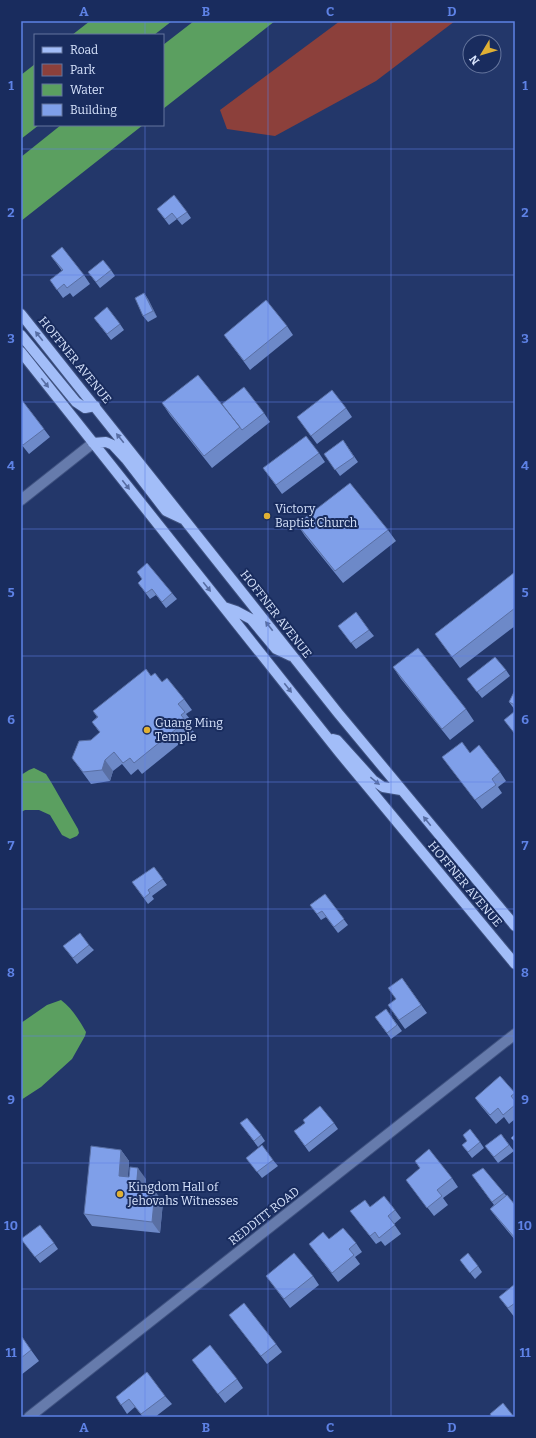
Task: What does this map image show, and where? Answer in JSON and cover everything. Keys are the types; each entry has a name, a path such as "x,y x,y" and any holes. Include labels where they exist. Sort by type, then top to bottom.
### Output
{"main road":[{"name":"HOFFNER AVENUE","path":"21,314 293,657 401,790 515,926"},
{"path":"21,335 76,402 85,408 95,406"},
{"name":"HOFFNER AVENUE","path":"21,352 327,737 515,964"},
{"path":"94,443 106,442 113,445 126,459 166,511 185,519"},
{"path":"223,607 236,611 251,619 276,650 293,657"},
{"path":"327,737 337,740 373,780 383,787 401,790"}],"street":[{"path":"21,500 94,443"},
{"name":"REDDITT ROAD","path":"29,1417 515,1034"}],"green space":[{"path":"340,21 455,21 376,81 275,136 227,129 220,110"}],"water":[{"path":"90,21 172,21 155,34 73,34"},
{"path":"194,21 275,21 164,108 164,44"},
{"path":"34,65 34,126 38,126 21,139 21,75"},
{"path":"60,126 142,126 21,221 21,157"},
{"path":"34,768 46,774 78,829 79,833 77,836 70,839 62,835 50,815 39,810 25,810 21,812 21,775"},
{"path":"61,1000 72,1010 78,1019 86,1032 85,1036 72,1059 41,1087 21,1100 21,1023 47,1005"}],"building":[{"path":"174,195 187,212 177,219 172,213 165,219 157,209"},
{"path":"62,247 84,275 67,288 64,284 57,290 50,280 63,270 51,256"},
{"path":"103,260 111,270 96,282 88,272"},
{"path":"144,293 153,311 143,316 135,298"},
{"path":"266,300 287,326 244,361 224,335"},
{"path":"107,307 120,324 107,334 94,318"},
{"path":"198,375 240,427 204,456 162,403"},
{"path":"244,387 264,413 242,430 222,404"},
{"path":"332,390 346,408 311,436 297,417"},
{"path":"21,399 44,429 23,445 21,443"},
{"path":"306,436 319,453 276,485 263,468"},
{"path":"343,440 354,457 335,470 324,454"},
{"path":"350,483 388,530 335,571 297,524"},
{"path":"147,563 172,593 162,602 152,589 146,593 138,583 142,579 137,572"},
{"path":"515,572 515,608 452,657 435,634"},
{"path":"356,612 369,630 351,643 338,626"},
{"path":"418,648 466,709 442,729 393,667"},
{"path":"495,657 506,670 477,692 467,679"},
{"name":"Guang Ming Temple","path":"146,669 151,676 155,673 162,682 167,678 184,699 178,704 185,712 181,715 186,721 134,763 130,758 123,763 114,752 105,760 102,770 83,772 72,758 79,741 91,740 100,732 92,722 98,717 93,711"},
{"path":"515,690 515,705 509,702"},
{"path":"515,711 515,734 504,720"},
{"path":"462,742 470,753 479,745 500,772 492,779 496,785 475,800 442,757"},
{"path":"154,867 163,879 148,890 150,893 144,898 132,882"},
{"path":"325,894 344,919 334,927 322,911 317,914 310,905"},
{"path":"80,933 89,945 73,958 63,946"},
{"path":"402,978 421,1005 399,1020 388,1005 396,999 388,988"},
{"path":"386,1009 397,1025 387,1033 375,1017"},
{"path":"500,1076 515,1093 511,1096 515,1101 515,1105 503,1115 498,1108 490,1115 475,1098"},
{"path":"320,1106 334,1123 305,1146 294,1131 305,1123 303,1120"},
{"path":"247,1118 261,1135 254,1141 240,1123"},
{"path":"470,1129 480,1142 468,1152 462,1145 467,1141 463,1135"},
{"path":"501,1134 509,1145 494,1157 485,1146"},
{"path":"515,1134 515,1142 511,1138"},
{"path":"262,1145 273,1160 257,1172 246,1158"},
{"name":"Kingdom Hall of Jehovahs Witnesses","path":"91,1146 121,1150 119,1176 129,1177 130,1167 138,1168 136,1189 155,1191 152,1222 84,1214"},
{"path":"429,1149 452,1178 437,1190 442,1196 427,1208 406,1180 420,1168 415,1161"},
{"path":"483,1168 504,1193 492,1202 472,1175"},
{"path":"507,1195 515,1205 515,1238 490,1209"},
{"path":"384,1196 395,1210 388,1216 395,1225 379,1238 375,1232 370,1236 350,1211 365,1200 370,1207"},
{"path":"40,1225 54,1243 35,1257 21,1239"},
{"path":"343,1228 356,1243 349,1249 354,1255 332,1273 309,1244 323,1232 329,1239"},
{"path":"294,1253 313,1276 284,1299 266,1276"},
{"path":"468,1253 478,1266 470,1273 460,1260"},
{"path":"515,1284 515,1303 508,1308 499,1297"},
{"path":"244,1303 276,1344 261,1356 229,1315"},
{"path":"22,1337 31,1350 21,1358 21,1338"},
{"path":"210,1345 237,1379 218,1394 192,1360"},
{"path":"147,1372 165,1396 141,1414 129,1399 121,1405 116,1397"},
{"path":"503,1403 514,1417 492,1417 490,1414"}],"place":[{"name":"Victory Baptist Church","path":"267,516"},
{"name":"Guang Ming Temple","path":"147,730"},
{"name":"Kingdom Hall of Jehovahs Witnesses","path":"120,1194"}]}
